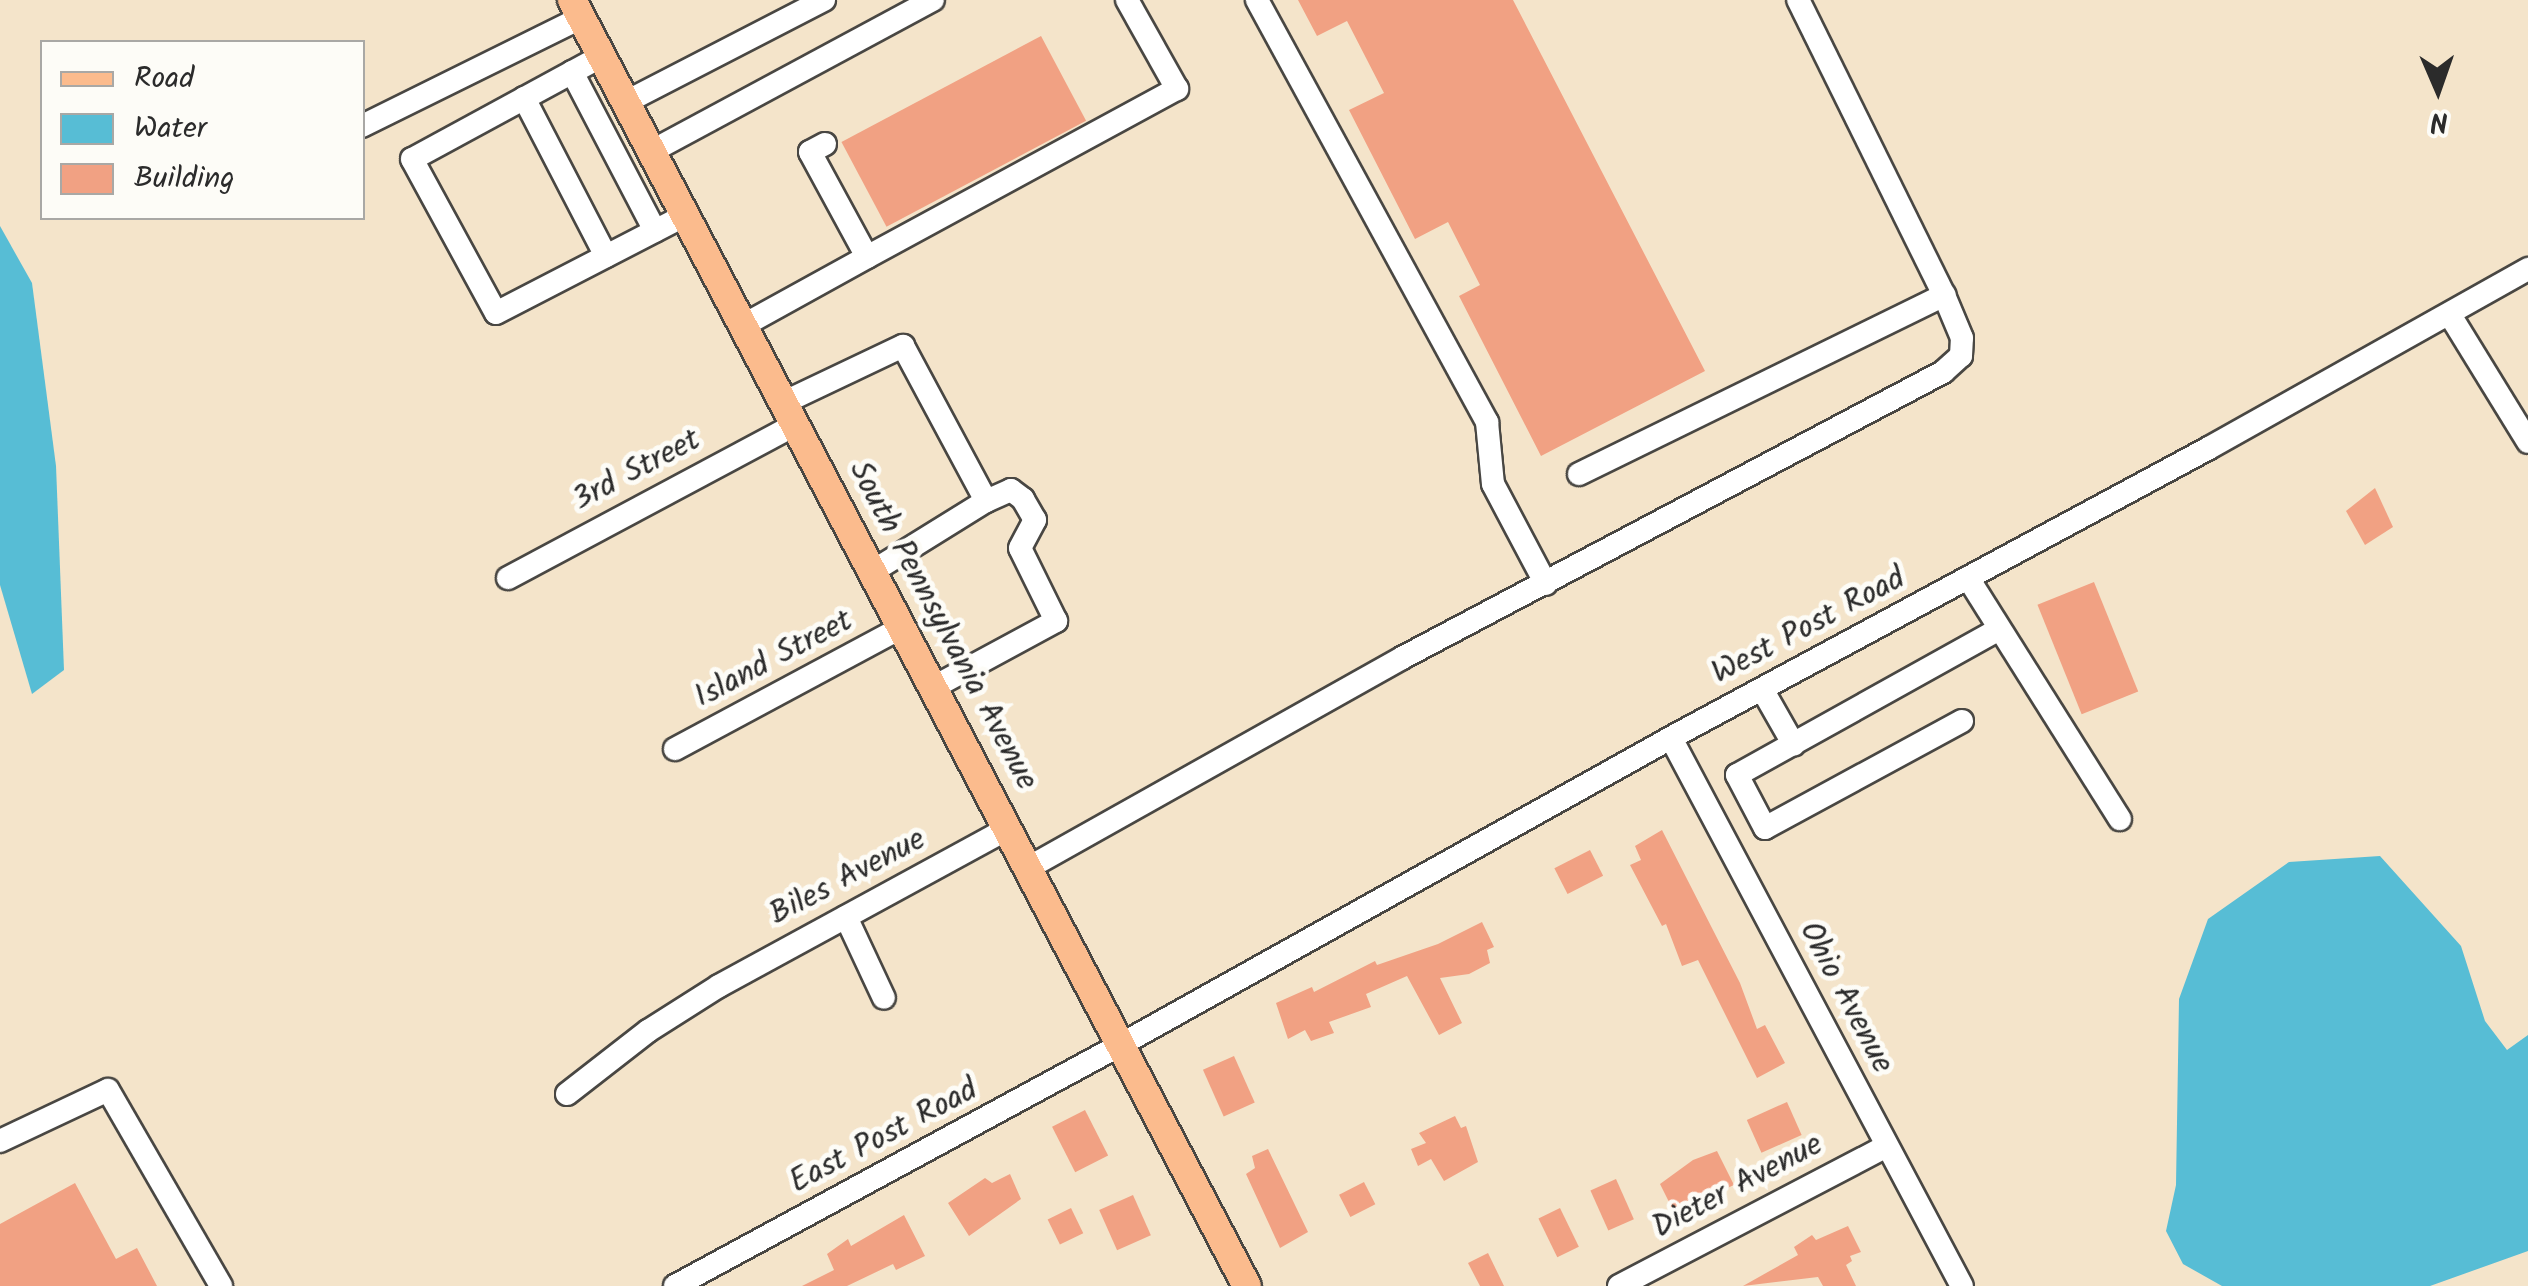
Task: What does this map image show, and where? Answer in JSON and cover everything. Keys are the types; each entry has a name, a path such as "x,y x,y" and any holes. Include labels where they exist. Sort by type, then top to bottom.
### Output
{"main road":[{"name":"South Pennsylvania Avenue","path":"577,9 1248,1286"}],"street":[{"path":"626,102 824,0"},
{"path":"652,152 932,0"},
{"path":"744,324 1178,89 1128,0"},
{"path":"1258,0 1487,422 1493,484 1546,584"},
{"path":"1028,868 1402,658 1944,372 1961,356 1962,338 1944,295 1798,0"},
{"path":"365,124 577,9"},
{"path":"602,56 412,159 496,313 686,215"},
{"path":"572,72 655,231"},
{"path":"524,98 606,256"},
{"path":"824,144 810,152 867,257"},
{"name":"West Post Road","path":"1122,1044 2528,269"},
{"path":"1579,474 1944,295"},
{"path":"2450,315 2528,442"},
{"name":"3rd Street","path":"508,578 903,346 986,502"},
{"path":"874,571 986,502 1011,490 1024,499 1034,520 1020,548 1056,621 934,687"},
{"path":"1968,578 2120,820"},
{"name":"Island Street","path":"676,750 903,627"},
{"path":"1962,721 1765,828 1737,776 1999,629"},
{"path":"1762,689 1794,744"},
{"name":"Ohio Avenue","path":"1672,740 1962,1286"},
{"name":"Biles Avenue","path":"567,1094 648,1031 718,986 1009,828"},
{"path":"846,917 884,998"},
{"name":"East Post Road","path":"675,1286 1122,1044"},
{"path":"0,1141 108,1090 221,1286"},
{"name":"Dieter Avenue","path":"1619,1286 1887,1146"}],"water":[{"path":"0,226 32,283 56,466 64,670 32,694 0,585"},
{"path":"2380,856 2461,946 2485,1021 2507,1050 2528,1035 2528,1251 2430,1286 2222,1286 2183,1264 2166,1231 2176,1185 2179,999 2208,919 2289,862"}],"building":[{"path":"1298,0 1513,0 1705,371 1541,456 1459,296 1480,285 1448,222 1415,239 1349,110 1384,93 1347,21 1317,36"},
{"path":"1041,36 1086,121 887,227 841,142"},
{"path":"2375,488 2393,527 2365,545 2346,511"},
{"path":"2094,582 2138,691 2082,714 2037,605"},
{"path":"1662,830 1740,983 1757,1029 1765,1025 1785,1063 1757,1078 1698,960 1682,966 1666,924 1662,926 1630,865 1641,860 1635,846"},
{"path":"1590,850 1603,876 1568,894 1554,868"},
{"path":"1482,922 1494,947 1487,950 1490,963 1469,974 1440,978 1462,1023 1439,1035 1407,976 1366,994 1371,1007 1329,1022 1334,1033 1311,1041 1305,1030 1288,1039 1276,1003 1312,987 1314,992 1375,961 1377,965 1438,944"},
{"path":"1234,1056 1255,1103 1224,1116 1203,1070"},
{"path":"1787,1102 1802,1135 1761,1153 1747,1120"},
{"path":"1085,1110 1108,1155 1075,1172 1052,1127"},
{"path":"1455,1116 1461,1128 1466,1126 1478,1162 1444,1181 1431,1159 1418,1166 1411,1149 1426,1143 1419,1133"},
{"path":"1268,1149 1308,1232 1280,1248 1246,1174 1255,1168 1252,1156"},
{"path":"1717,1151 1734,1185 1674,1212 1660,1184 1693,1160"},
{"path":"1010,1174 1021,1199 969,1236 948,1203 985,1178 992,1183"},
{"path":"1616,1179 1634,1219 1608,1231 1590,1190"},
{"path":"1364,1182 1375,1204 1350,1217 1339,1195"},
{"path":"75,1183 116,1259 137,1248 157,1286 0,1286 0,1224"},
{"path":"1133,1195 1151,1235 1117,1250 1099,1210"},
{"path":"1071,1208 1083,1233 1060,1245 1048,1219"},
{"path":"1560,1208 1579,1247 1557,1257 1538,1219"},
{"path":"904,1215 925,1256 896,1270 893,1264 847,1286 802,1286 834,1270 827,1254 848,1239 851,1246"},
{"path":"1848,1226 1861,1252 1850,1256 1852,1261 1846,1265 1856,1286 1823,1286 1818,1277 1743,1286 1798,1255 1794,1247 1812,1235 1816,1240"},
{"path":"1488,1253 1504,1286 1480,1286 1468,1263"}]}
